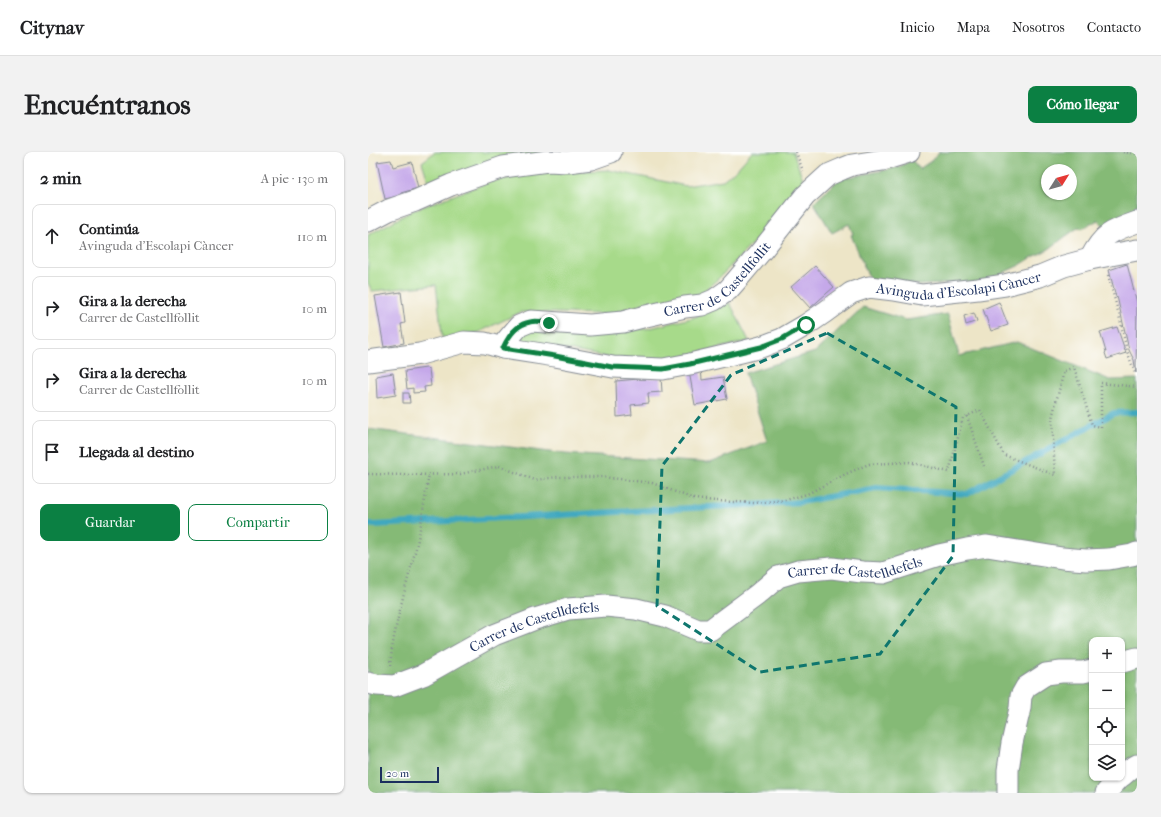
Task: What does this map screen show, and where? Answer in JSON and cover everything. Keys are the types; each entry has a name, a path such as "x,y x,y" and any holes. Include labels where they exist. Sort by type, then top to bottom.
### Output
{"street":[{"path":"368,221 389,210 415,201 451,185 503,167 548,161 568,162 591,159 611,152"},
{"name":"Carrer de Castellfollit","path":"503,348 507,340 519,326 531,321 590,325 623,322 685,307 702,305 714,300 728,290 805,196 828,175 852,165 884,160 909,152"},
{"path":"1096,258 1096,247 1104,238 1114,231 1137,222"},
{"name":"Avinguda d'Escolapi Càncer","path":"368,361 420,354 464,342 485,344 612,367 663,369 761,347 782,339 806,325 851,293 869,287 922,295 978,289 1005,285 1040,276 1064,266 1137,250"},
{"name":"Carrer de Castelldefels","path":"378,684 394,686 423,675 494,635 568,609 606,606 636,609 665,616 698,630 710,630 757,595 778,577 798,571 832,568 883,573 939,555 987,546 1062,558 1086,560 1109,559 1137,553"},
{"path":"1125,661 1137,658"},
{"path":"1008,793 1008,770 1012,743 1020,708 1021,696 1026,687 1046,674 1089,671"},
{"path":"1125,773 1137,765"},
{"path":"1106,793 1117,781"}],"path":[{"path":"1123,152 1137,154"},
{"path":"1096,258 1119,315 1127,351 1135,373 1137,374"},
{"path":"368,474 460,474 499,466 535,480 557,477 603,477 652,483 694,499 754,503 786,500 807,494 869,464 909,462 949,472 963,418 980,410 1004,455 1055,475 1052,418 1064,371 1074,367 1092,425 1102,427 1101,384 1137,386"},
{"path":"967,416 984,466"},
{"path":"378,684 392,644 417,543 429,474"}],"highlighted area":[{"path":"827,333 956,407 953,556 880,654 760,672 657,606 662,466 731,375"}],"green space":[{"path":"435,152 584,152 429,184 422,162"},
{"path":"752,152 793,152 805,185 758,238 718,279 700,294 667,304 604,314 521,312 479,332 443,342 436,285 372,291 368,283 368,235 414,210 489,182 538,173 609,170 686,186 723,180 737,169"},
{"path":"939,152 1137,152 1137,213 1104,226 1098,220 1082,229 1079,227 1049,249 1020,265 983,282 920,285 870,280 851,235 853,234 849,224 832,233 814,203 839,179 899,167 912,160 919,169 931,161"},
{"path":"730,303 749,341 659,362 613,358 522,342 522,333 533,330 646,329 692,318"},
{"path":"863,307 906,320 948,314 959,356 1017,342 1110,380 1137,379 1137,793 368,793 368,429 565,454 710,463 767,441 745,373 815,352"}],"building":[{"path":"391,160 393,167 412,162 418,188 401,193 402,195 385,199 377,162"},
{"path":"1127,264 1137,303 1136,373 1134,360 1129,350 1117,296 1116,297 1109,270"},
{"path":"815,266 834,287 810,308 791,287"},
{"path":"401,292 405,323 401,324 404,343 384,347 375,296"},
{"path":"999,302 1008,325 991,331 983,309"},
{"path":"974,313 977,321 966,325 964,316"},
{"path":"1117,327 1126,353 1107,359 1100,332"},
{"path":"426,368 429,369 431,386 424,387 425,392 413,393 413,388 407,389 405,371"},
{"path":"701,368 702,380 723,377 727,399 695,405 689,371"},
{"path":"393,373 396,395 377,398 376,376"},
{"path":"661,377 662,392 648,393 649,403 631,405 632,415 617,417 616,381"},
{"path":"403,393 409,393 410,403 403,403"}],"waterway":[{"path":"368,524 374,525 801,502 876,488 967,494 1114,413 1137,412"}],"route":[{"path":"549,323 531,321 519,326 507,340 503,348 612,367 663,369 761,347 782,339 806,325"}]}
